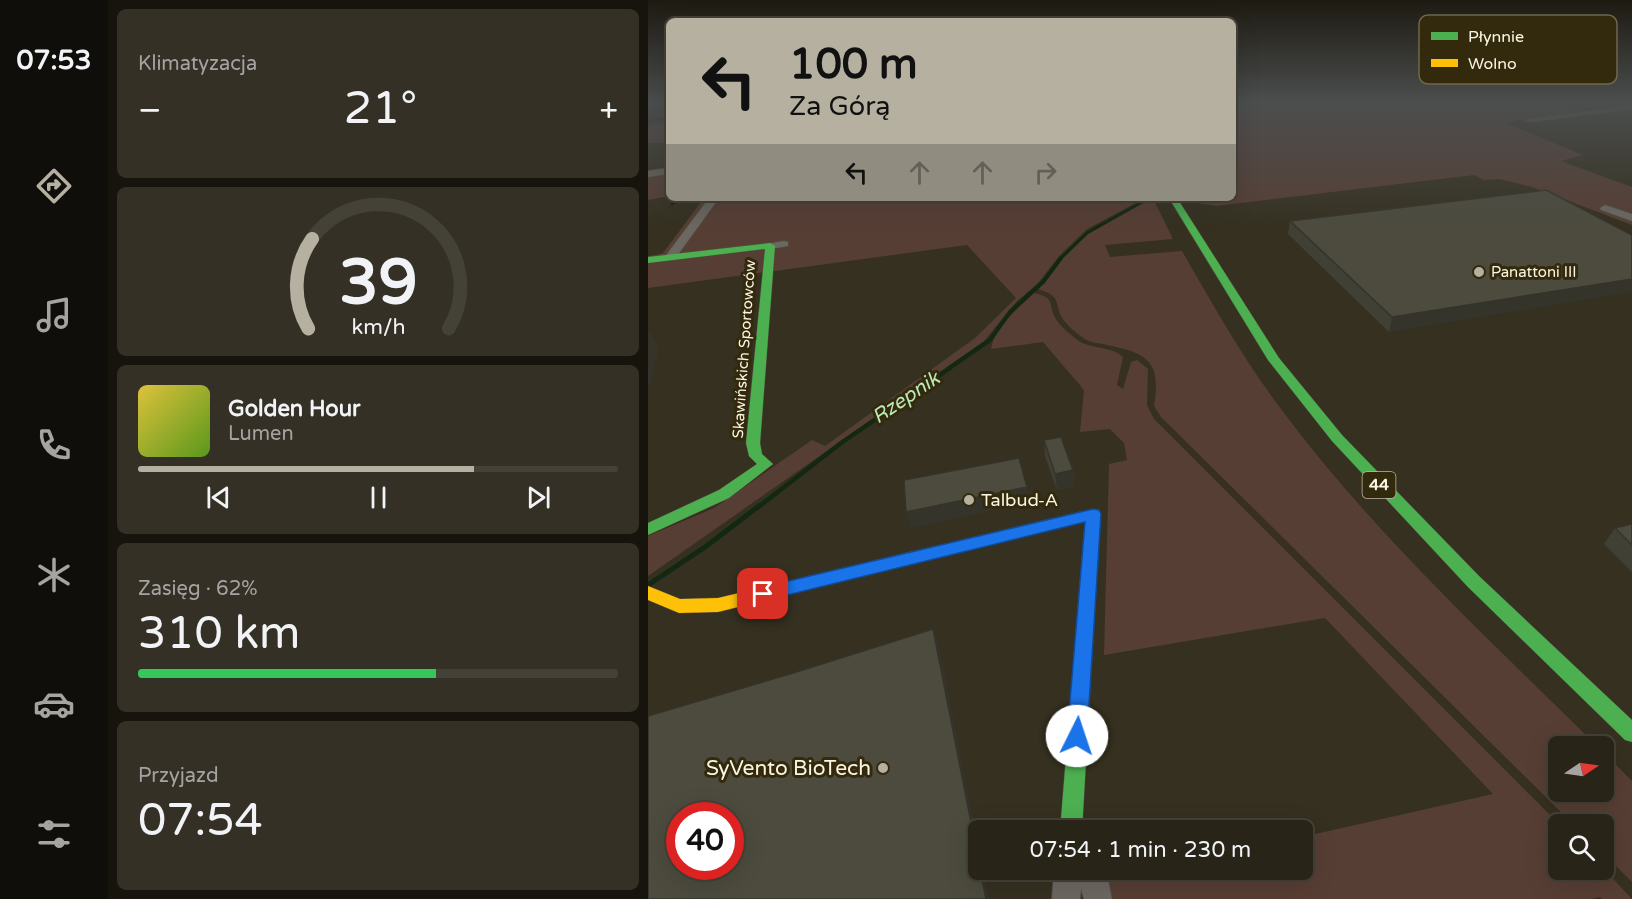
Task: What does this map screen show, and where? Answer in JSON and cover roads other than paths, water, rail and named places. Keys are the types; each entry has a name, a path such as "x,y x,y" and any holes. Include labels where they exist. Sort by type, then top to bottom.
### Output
{"street":[{"path":"648,174 666,171"},
{"path":"670,258 712,201"},
{"name":"44","path":"1175,201 1236,303 1274,360 1331,431 1374,480 1467,576 1632,733"},
{"path":"1605,208 1632,218"},
{"path":"770,246 784,244"},
{"name":"Skawińskich Sportowców","path":"648,260 770,246 753,436 756,456 766,464 724,494 648,529"},
{"path":"651,594 679,606 718,604 1093,514 1072,820"},
{"path":"1067,881 1095,877 1098,899"}],"waterway":[{"path":"672,204 678,201"},
{"name":"Rzepnik","path":"1061,258 1087,233 1144,201"},
{"name":"Rzepnik","path":"948,369 990,340 1010,312 1043,282 1061,258"},
{"name":"Rzepnik","path":"757,508 841,443 950,368"},
{"name":"Rzepnik","path":"648,585 705,547 759,506"}],"place":[{"name":"Panattoni III","path":"1479,272"},
{"name":"Talbud-A","path":"969,500"},
{"name":"SyVento BioTech","path":"883,768"}]}
